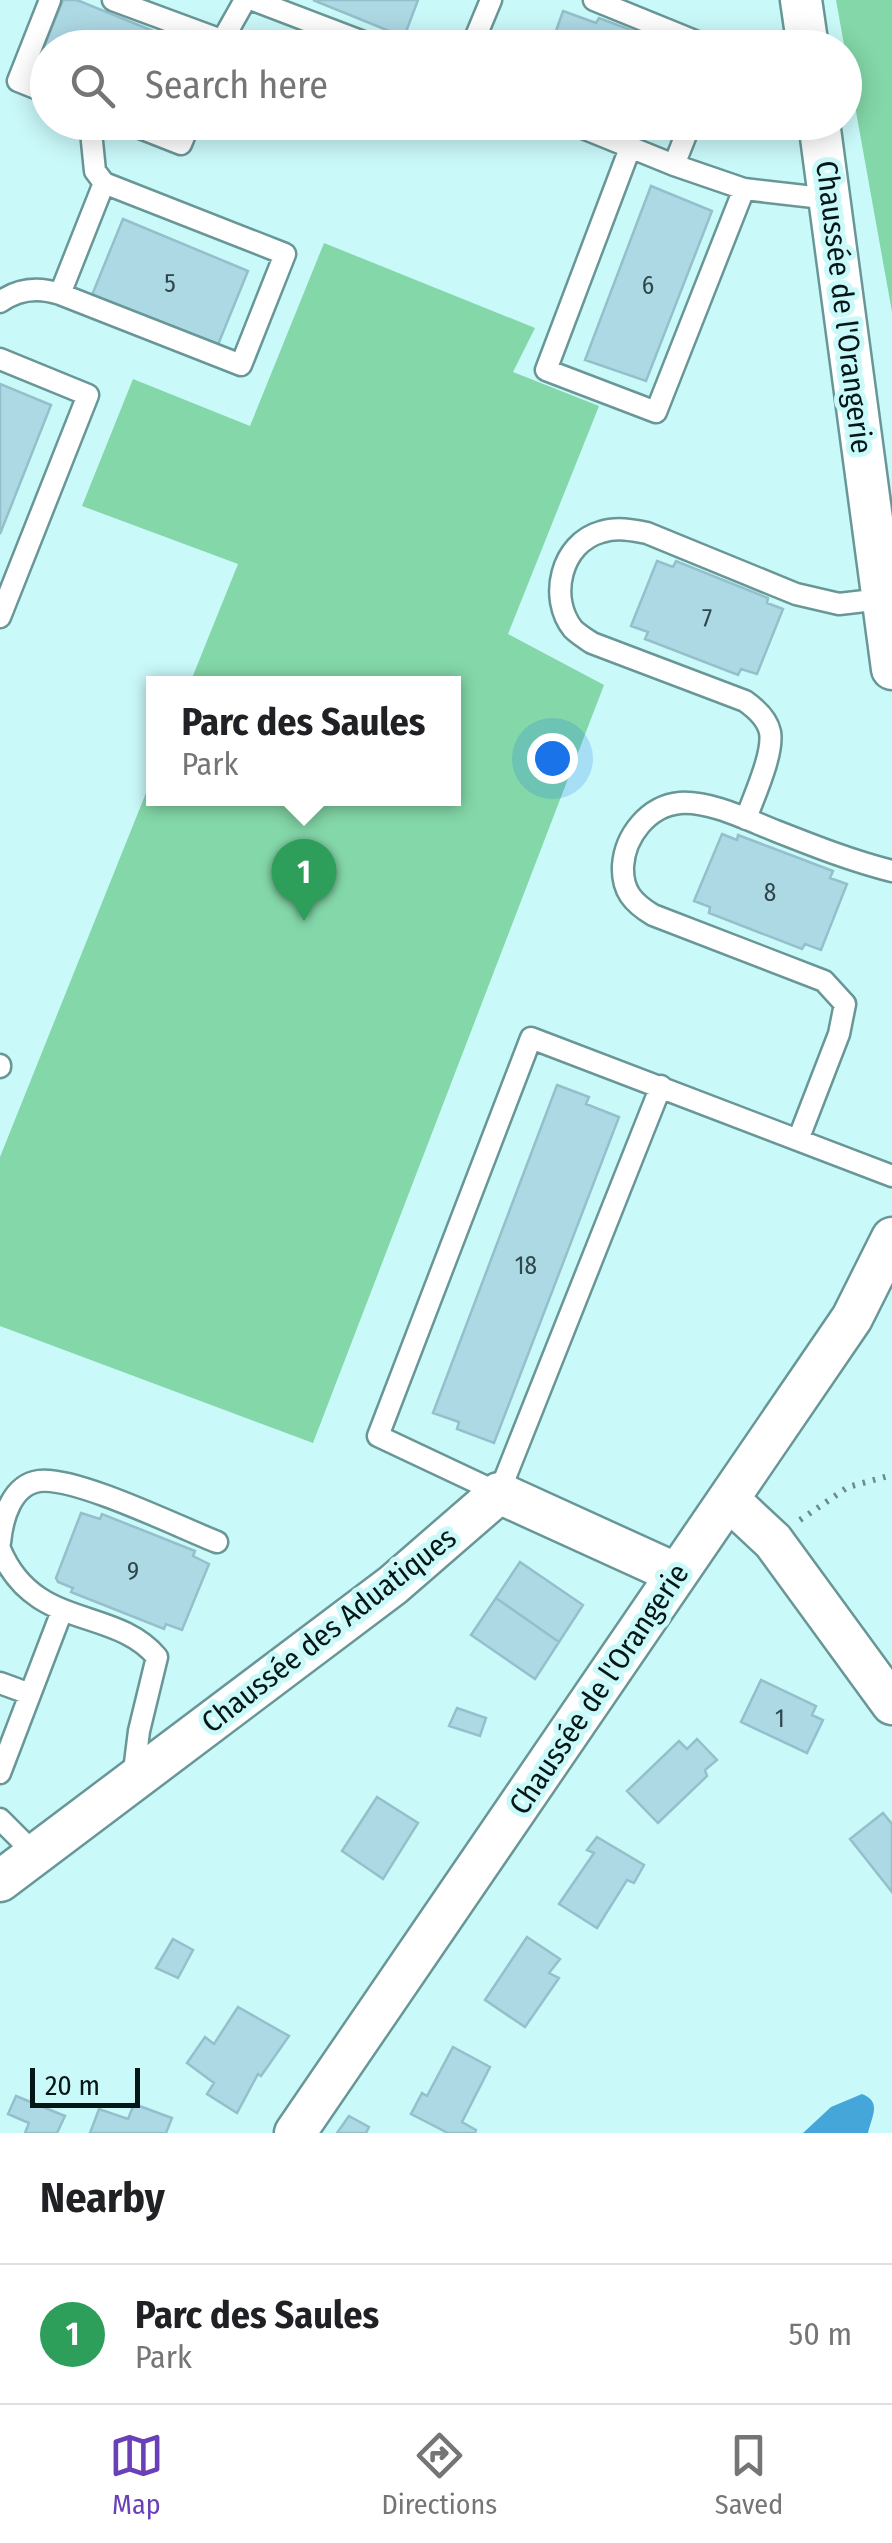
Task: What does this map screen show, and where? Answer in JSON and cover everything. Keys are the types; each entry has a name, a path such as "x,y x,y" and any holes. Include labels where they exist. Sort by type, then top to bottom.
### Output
{"street":[{"path":"801,0 805,30"},
{"name":"Chaussée de l'Orangerie","path":"822,140 892,670"},
{"name":"Chaussée de l'Orangerie","path":"295,2133 852,1318 892,1238"},
{"path":"499,1493 677,1574"},
{"name":"Chaussée des Aduatiques","path":"0,1880 393,1584 499,1493"},
{"path":"729,1500 773,1541 892,1704"}],"lane":[{"path":"38,30 50,0"},
{"path":"113,0 186,30"},
{"path":"228,30 245,0"},
{"path":"254,0 332,30"},
{"path":"478,30 491,0"},
{"path":"594,0 668,30"},
{"path":"30,51 18,81 30,86"},
{"path":"0,302 28,289 44,288 241,365 286,254 104,183 95,171 92,140"},
{"path":"611,140 744,189 831,199"},
{"path":"674,165 684,140"},
{"path":"630,148 546,370 656,412 744,189"},
{"path":"60,294 104,183"},
{"path":"0,359 88,394 0,616"},
{"path":"746,819 769,746 770,732 759,712 744,700 592,643 574,630 560,599 560,580 567,562 588,537 625,528 796,594 839,604 882,600"},
{"path":"798,1140 840,1034 845,1004 824,981 653,915 628,895 623,878 627,846 638,826 665,806 696,804 892,872"},
{"path":"661,1086 499,1493 378,1436 531,1038 661,1086 892,1176"},
{"path":"133,1782 139,1731 157,1657 144,1642 62,1611 22,1586 8,1568 0,1546 1,1522 14,1496 35,1481 66,1481 217,1542"},
{"path":"0,1774 62,1611"},
{"path":"0,1682 30,1694"},
{"path":"0,1819 35,1854"}],"path":[{"path":"773,1541 848,1487 892,1475"}],"green space":[{"path":"836,0 892,0 892,312 861,140 862,30 841,30"},
{"path":"324,243 535,328 513,372 599,406 508,634 604,685 313,1443 0,1326 0,1157 146,793 146,806 461,806 461,676 193,676 238,564 82,506 133,379 250,426"}],"water":[{"path":"862,2094 874,2105 868,2133 803,2133 831,2107"}],"building":[{"path":"63,0 77,0 151,30 51,30"},
{"path":"313,0 418,0 407,30 387,30"},
{"path":"563,11 631,30 556,30"},
{"path":"651,186 712,211 646,381 585,360"},
{"path":"123,219 248,271 217,347 92,295"},
{"path":"0,384 51,405 0,534"},
{"path":"657,561 673,567 676,561 768,598 767,603 783,609 757,674 741,669 738,675 645,639 648,632 631,626"},
{"path":"722,834 737,840 738,835 833,871 830,878 847,884 821,950 805,944 802,949 709,913 710,907 694,901"},
{"path":"557,1085 589,1097 586,1104 619,1117 494,1443 457,1429 459,1422 433,1413"},
{"path":"81,1513 100,1519 102,1514 195,1551 193,1556 209,1564 182,1630 166,1624 164,1629 71,1592 73,1588 58,1582 56,1578"},
{"path":"520,1562 583,1605 559,1642 496,1598"},
{"path":"496,1598 559,1642 535,1679 471,1635"},
{"path":"761,1680 816,1706 812,1715 823,1720 807,1753 741,1722"},
{"path":"457,1708 486,1718 480,1736 449,1726"},
{"path":"697,1739 717,1760 705,1770 707,1776 658,1823 627,1791 679,1741 687,1749"},
{"path":"377,1797 418,1823 383,1879 342,1851"},
{"path":"883,1813 892,1824 892,1892 850,1839"},
{"path":"597,1837 644,1865 634,1883 627,1880 597,1928 559,1904 594,1853 587,1850"},
{"path":"527,1937 560,1959 549,1973 559,1978 525,2027 485,2000"},
{"path":"173,1939 193,1950 178,1978 156,1968"},
{"path":"238,2007 289,2036 261,2076 258,2074 237,2113 207,2094 214,2083 187,2063 205,2037 214,2044"},
{"path":"453,2047 490,2067 462,2122 475,2133 448,2133 411,2114 422,2093 427,2096"},
{"path":"16,2096 65,2116 57,2133 25,2133 29,2123 8,2114"},
{"path":"134,2104 172,2118 166,2133 90,2133 99,2109 128,2119"},
{"path":"349,2116 369,2127 366,2133 337,2133"}],"place":[{"name":"Parc des Saules","path":"304,921"}]}
